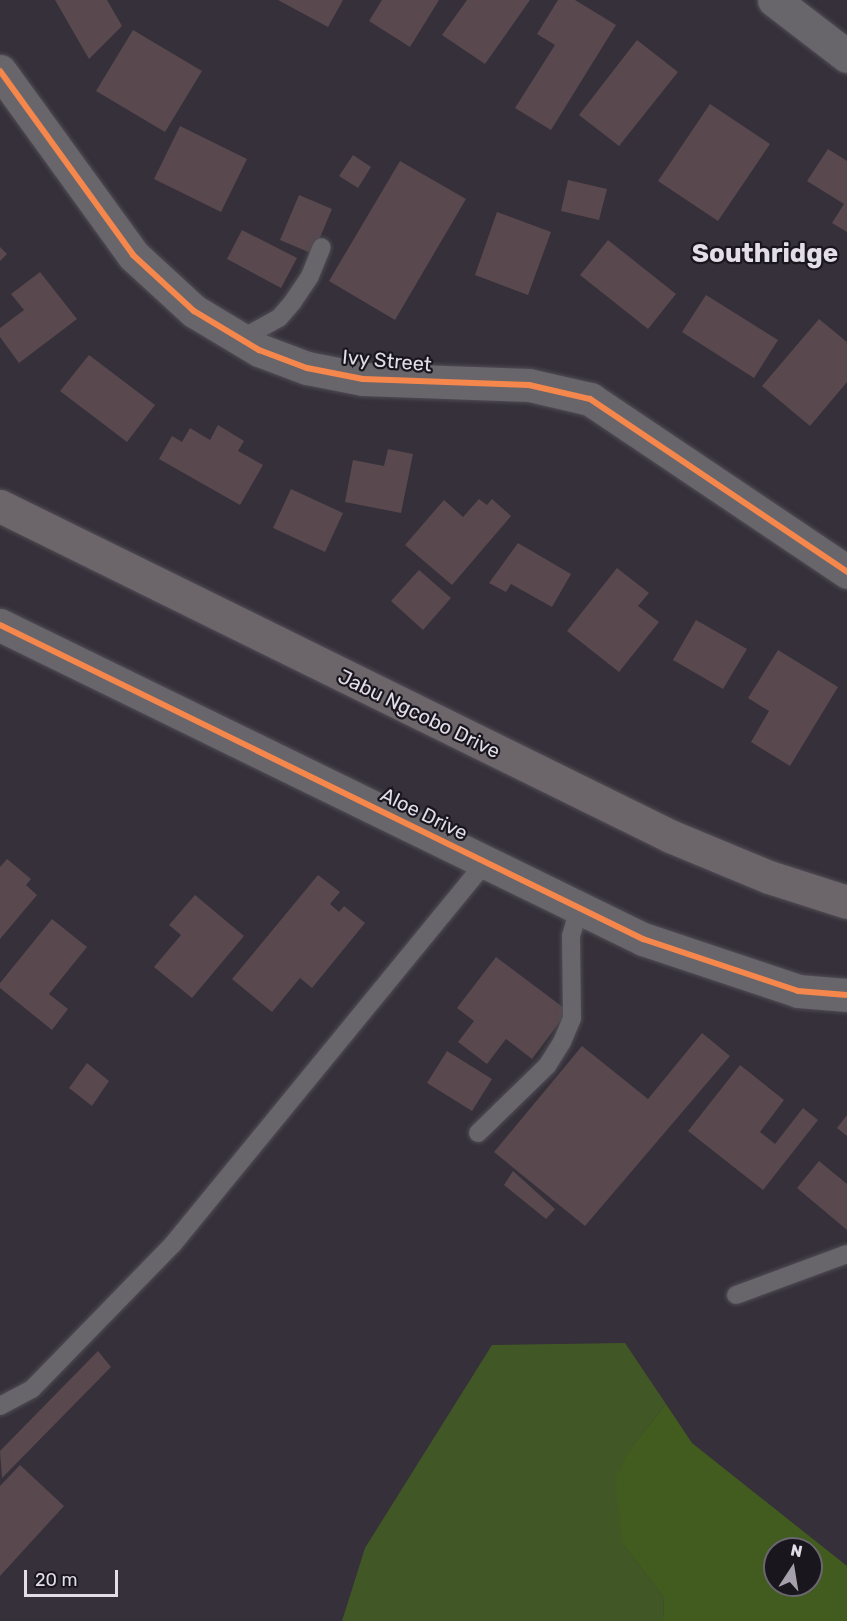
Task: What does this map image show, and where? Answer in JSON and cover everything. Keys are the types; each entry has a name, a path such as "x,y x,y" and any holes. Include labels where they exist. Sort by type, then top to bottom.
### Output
{"main road":[{"name":"Jabu Ngcobo Drive","path":"0,506 670,836 769,877 847,902"}],"street":[{"path":"774,0 847,56"},
{"name":"Ivy Street","path":"0,71 133,255 194,311 241,339 307,368 352,376 529,385 590,399 847,572"},
{"name":"Aloe Drive","path":"0,625 643,939 798,991 847,995"}],"lane":[{"path":"241,339 279,318 310,276 322,247"},
{"path":"0,1406 32,1389 173,1244 486,862"},
{"path":"478,1133 540,1073 562,1042 572,1018 571,936 579,908"},
{"path":"736,1295 847,1254"}],"green space":[{"path":"625,1343 666,1404 630,1449 622,1543 664,1598 663,1621 342,1621 365,1548 492,1345"},
{"path":"666,1404 692,1443 810,1537 763,1537 763,1597 823,1597 823,1547 847,1566 847,1621 663,1621 664,1598 622,1543 616,1478 630,1449"}],"building":[{"path":"55,0 107,0 122,26 89,59"},
{"path":"278,0 343,0 328,27"},
{"path":"382,0 439,0 410,47 369,21"},
{"path":"467,0 530,0 485,64 442,35"},
{"path":"558,0 575,0 616,25 551,130 515,108 555,45 537,34"},
{"path":"133,30 202,71 165,132 96,91"},
{"path":"637,40 678,72 619,146 579,115"},
{"path":"710,104 770,144 718,221 658,181"},
{"path":"180,126 247,159 221,212 154,179"},
{"path":"828,149 847,161 847,232 832,223 844,204 807,181"},
{"path":"353,155 371,167 358,188 339,176"},
{"path":"400,161 466,199 395,320 329,281"},
{"path":"568,180 607,189 599,220 561,211"},
{"path":"299,195 332,209 313,254 280,240"},
{"path":"497,212 551,232 528,295 475,275"},
{"path":"242,230 297,258 281,288 227,259"},
{"path":"608,240 676,294 648,329 580,275"},
{"path":"0,247 7,254 0,261"},
{"path":"40,272 77,319 19,363 0,337 0,328 24,310 11,294"},
{"path":"706,295 778,340 754,378 682,332"},
{"path":"819,319 847,342 847,382 810,426 762,386"},
{"path":"89,355 155,405 127,442 60,391"},
{"path":"218,425 244,441 238,451 263,465 240,505 159,459 172,436 182,442 190,428 210,440"},
{"path":"388,449 413,454 401,513 345,502 353,460 384,466"},
{"path":"291,489 343,513 325,552 273,528"},
{"path":"479,499 487,505 492,499 511,516 452,585 405,545 444,500 463,517"},
{"path":"518,543 571,574 552,607 511,584 506,592 489,583"},
{"path":"617,568 649,593 638,606 659,622 619,672 567,631"},
{"path":"419,570 451,598 423,630 391,601"},
{"path":"696,620 747,649 723,689 673,660"},
{"path":"778,650 838,687 790,766 751,742 769,711 748,698"},
{"path":"7,859 31,879 26,885 37,895 0,939 0,867"},
{"path":"318,875 340,892 330,904 339,912 344,906 365,923 312,988 300,978 272,1012 232,979"},
{"path":"195,895 244,936 192,998 154,967 181,935 169,925"},
{"path":"52,919 87,947 49,994 68,1009 52,1030 0,988 0,983"},
{"path":"496,957 568,1011 532,1059 506,1039 487,1064 458,1042 474,1021 457,1008"},
{"path":"702,1033 730,1056 585,1226 494,1152 582,1046 648,1099"},
{"path":"447,1051 492,1079 472,1111 427,1083"},
{"path":"87,1063 109,1081 92,1106 69,1088"},
{"path":"740,1065 784,1100 760,1132 775,1144 803,1108 818,1120 763,1190 688,1131"},
{"path":"847,1115 847,1136 837,1128"},
{"path":"819,1161 847,1184 847,1230 797,1188"},
{"path":"513,1171 555,1209 546,1219 504,1185"},
{"path":"98,1351 111,1367 2,1478 0,1451"},
{"path":"20,1465 64,1506 0,1576 0,1486"}],"cycle path":[{"path":"0,71 133,255 194,311 259,350 307,368 363,379 529,385 590,399 847,572"},
{"path":"0,625 643,939 798,991 847,995"}],"district":[{"name":"Southridge","path":"765,254"}]}
